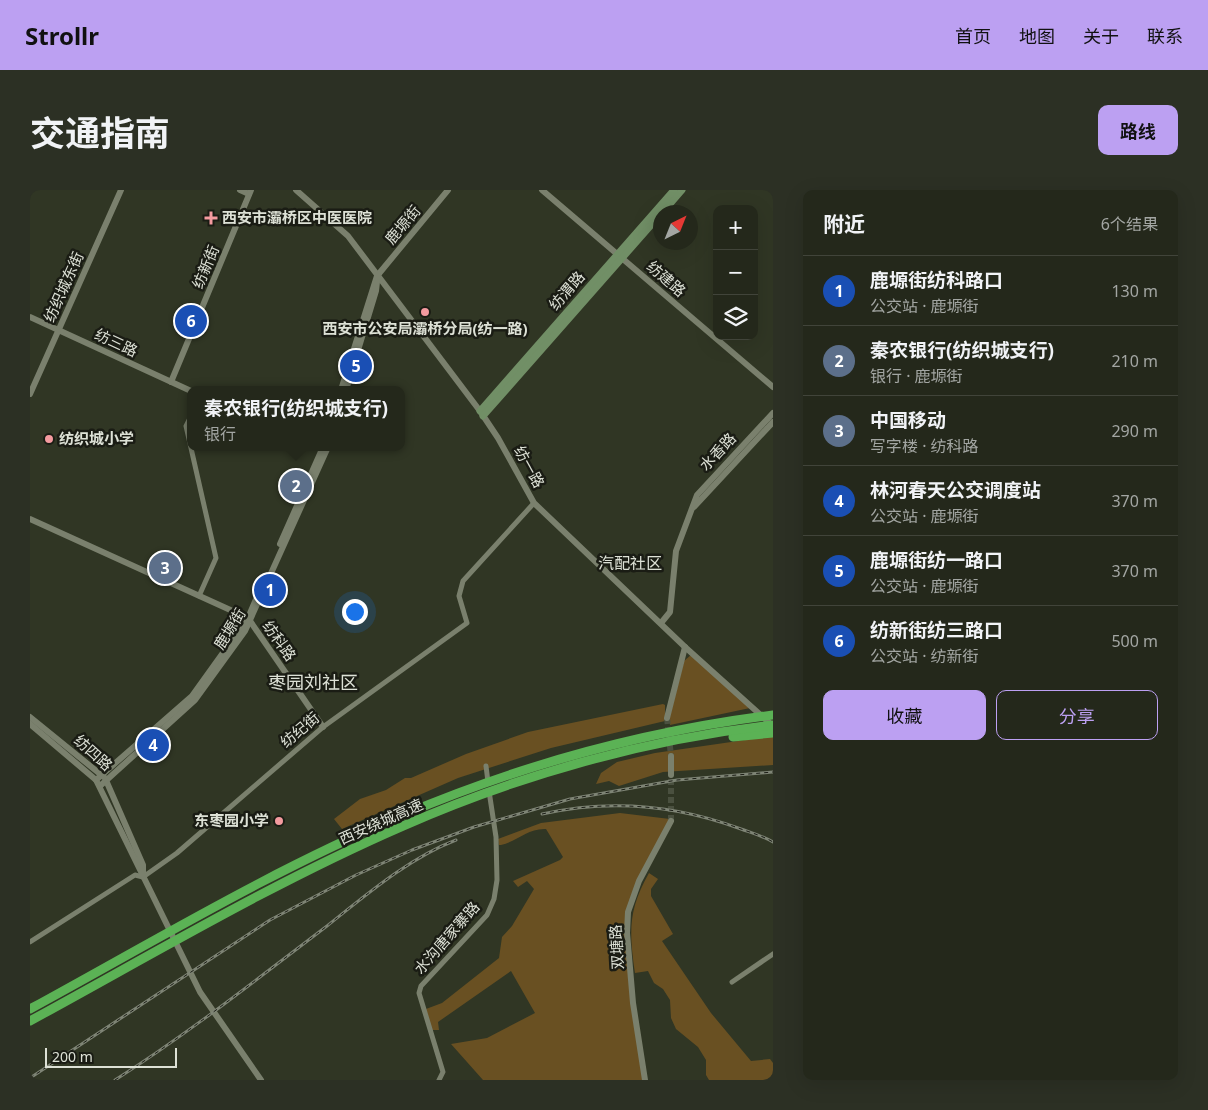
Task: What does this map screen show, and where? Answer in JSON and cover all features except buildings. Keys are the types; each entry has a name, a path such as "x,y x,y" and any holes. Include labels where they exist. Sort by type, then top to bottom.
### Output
{"highway":[{"name":"西安绕城高速","path":"30,1009 307,859 404,814 472,787 573,755 703,725 772,715"},
{"name":"西安绕城高速","path":"30,1021 263,894 405,825 479,796 541,775 670,742 772,728"}],"main road":[{"name":"纺渭路","path":"482,413 620,256 674,190"},
{"name":"纺渭路","path":"670,205 682,190"},
{"name":"纺渭路","path":"620,256 653,223"}],"street":[{"name":"纺织城东街","path":"30,394 121,190"},
{"path":"240,190 250,192"},
{"name":"纺一路","path":"296,190 343,231 482,413 534,503 772,728"},
{"name":"鹿塬街","path":"342,386 377,276 448,190"},
{"name":"纺建路","path":"542,190 773,387"},
{"name":"纺新街","path":"171,382 250,192"},
{"path":"347,386 376,291 377,276"},
{"name":"纺三路","path":"30,317 187,389"},
{"name":"水香路","path":"661,623 670,612 675,557 689,514 700,490 773,413"},
{"name":"水香路","path":"689,514 773,422"},
{"path":"192,451 216,558 199,596"},
{"name":"鹿塬街","path":"98,783 192,696 249,621 323,451"},
{"name":"纺纪街","path":"30,942 135,875 143,877 177,853 323,727 467,624 458,596 462,581 534,503"},
{"name":"纺科路","path":"30,519 199,596 249,621 323,727"},
{"path":"667,718 685,647"},
{"name":"纺四路","path":"30,717 104,778 143,865 143,877"},
{"name":"纺四路","path":"30,724 98,783 200,992 230,1032 261,1080"},
{"path":"671,756 671,775"},
{"name":"水沟唐家寨路","path":"439,1080 443,1072 419,993 421,986 487,915 494,898 497,880 496,838 486,766"},
{"name":"双塘路","path":"645,1080 633,1003 627,933 628,912 639,881 671,821"},
{"path":"732,982 773,954"}],"shaded area":[{"path":"691,655 750,708 670,725 669,720 684,661"},
{"path":"665,705 665,721 551,748 458,778 342,829 334,819 360,799 386,790 405,778 411,778 466,754 528,732"},
{"path":"773,736 773,765 663,772 619,786 609,781 596,784 601,773 617,762 655,753"},
{"path":"620,813 670,819 648,864 625,921 644,1080 483,1080 451,1044 487,1038 535,1013 511,971 438,1022 439,1030 432,1030 426,1009 442,1003 499,958 502,937 512,926 534,889 527,881 518,887 513,881 563,857 546,829 528,833 501,845 499,845 498,839 541,823"},
{"path":"649,873 658,879 651,889 651,896 673,934 662,941 711,1013 751,1061 770,1059 773,1063 773,1080 709,1080 706,1075 706,1060 698,1047 676,1029 671,1018 670,1000 663,989 654,983 648,971 635,973 631,933 632,922 637,898"}],"tunnel":[{"path":"667,718 671,756"},
{"path":"671,775 671,821"}],"railway":[{"path":"30,1078 270,920 356,875 412,850 474,827 570,799 677,780 773,772"},
{"path":"542,814 567,809 618,806 668,810 717,821 773,842"},
{"path":"115,1080 170,1044 388,878 422,857 456,840"}],"place":[{"name":"西安市灞桥区中医医院","path":"211,218"},
{"name":"西安市公安局灞桥分局(纺一路)","path":"425,312"},
{"name":"纺新街纺三路口","path":"191,321"},
{"name":"鹿塬街纺一路口","path":"356,366"},
{"name":"纺织城小学","path":"49,439"},
{"name":"秦农银行(纺织城支行)","path":"296,486"},
{"name":"中国移动","path":"165,568"},
{"name":"鹿塬街纺科路口","path":"270,590"},
{"name":"林河春天公交调度站","path":"153,745"},
{"name":"东枣园小学","path":"279,821"}],"district":[{"name":"汽配社区","path":"630,563"},
{"name":"枣园刘社区","path":"313,683"}]}
